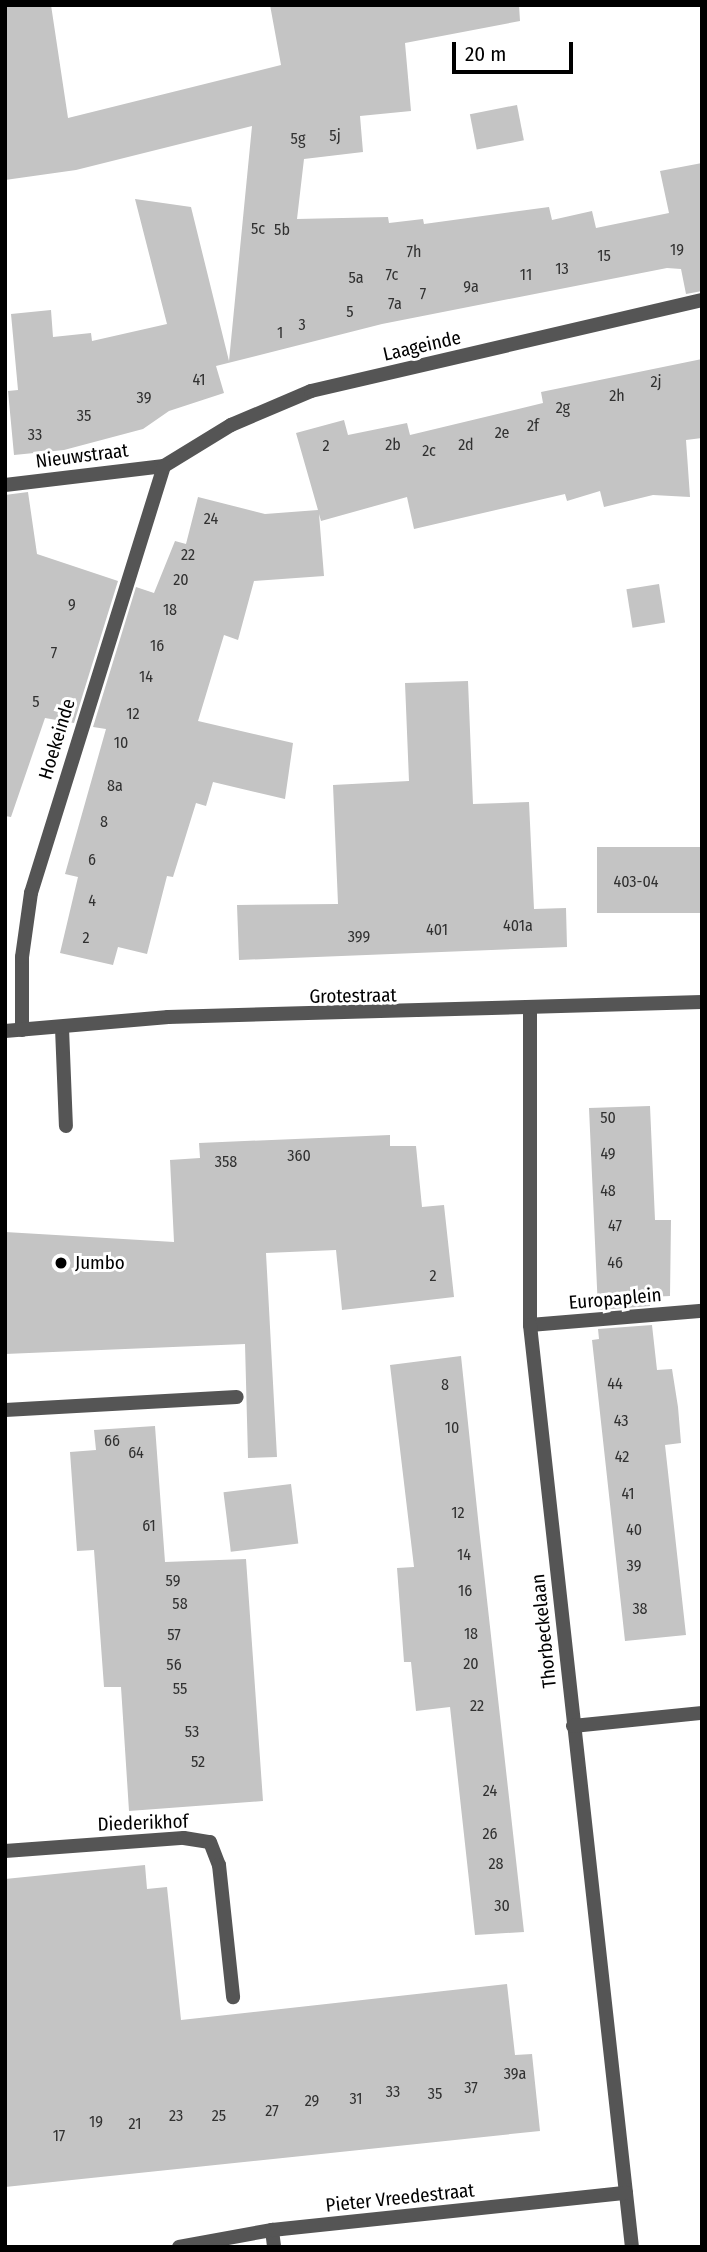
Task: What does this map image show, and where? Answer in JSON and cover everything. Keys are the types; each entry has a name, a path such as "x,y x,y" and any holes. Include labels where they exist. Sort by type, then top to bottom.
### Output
{"street":[{"name":"Laageinde","path":"164,466 231,425 311,391 702,300"},
{"name":"Nieuwstraat","path":"5,485 164,466"},
{"name":"Hoekeinde","path":"22,1030 22,957 31,892 164,466"},
{"name":"Grotestraat","path":"5,1031 168,1017 530,1009 702,1002"},
{"name":"Thorbeckelaan","path":"530,1009 530,1325 632,2247"},
{"path":"62,1028 66,1126"},
{"name":"Europaplein","path":"530,1325 702,1311"},
{"path":"5,1410 237,1397"},
{"path":"573,1726 702,1713"},
{"name":"Diederikhof","path":"5,1851 184,1838 210,1842 219,1865 233,1997"},
{"name":"Pieter Vreedestraat","path":"180,2247 272,2230 626,2193"},
{"path":"272,2230 274,2247"}],"building":[{"path":"5,5 51,5 68,118 281,65 270,5 519,5 520,21 405,43 411,111 360,116 363,152 304,159 297,219 388,217 389,223 423,219 424,224 549,207 552,220 592,211 596,228 669,213 660,171 702,163 702,291 686,294 681,269 667,268 382,324 216,366 224,393 169,411 143,429 64,450 14,455 8,391 18,390 11,314 51,310 53,337 91,333 92,341 167,324 135,199 191,207 229,361 252,126 76,170 5,180"},
{"path":"517,105 524,140 477,149 470,114"},
{"path":"702,359 702,438 686,440 690,497 653,495 604,507 600,491 567,501 565,494 414,529 407,497 321,521 319,514 324,576 254,581 238,640 224,635 198,721 293,743 285,799 213,782 206,806 196,803 173,877 167,876 147,954 118,947 113,965 60,953 78,877 65,874 106,729 93,727 136,587 154,593 175,541 186,544 198,497 265,514 318,510 296,433 344,420 348,435 407,423 410,435 543,403 541,392"},
{"path":"28,492 37,554 118,581 74,723 45,718 11,817 5,816 5,495"},
{"path":"659,584 665,623 633,628 626,589"},
{"path":"468,681 473,804 529,802 534,909 566,908 567,947 239,960 237,905 338,904 333,785 409,781 405,683"},
{"path":"597,847 702,847 702,913 597,913"},
{"path":"650,1106 655,1220 671,1220 670,1296 649,1297 650,1306 598,1310 589,1108"},
{"path":"390,1135 390,1146 416,1146 422,1207 444,1205 454,1297 342,1310 336,1250 266,1253 277,1457 248,1458 245,1344 5,1354 5,1232 174,1242 170,1160 200,1158 199,1143"},
{"path":"652,1325 657,1370 672,1369 678,1407 681,1443 665,1445 686,1635 625,1641 592,1340 599,1339 598,1329"},
{"path":"461,1356 524,1932 475,1935 450,1707 416,1711 411,1662 404,1662 397,1568 414,1567 390,1365"},
{"path":"155,1426 165,1562 246,1559 263,1801 129,1811 121,1687 104,1687 94,1550 77,1551 70,1452 96,1450 94,1430"},
{"path":"291,1484 298,1544 231,1552 224,1492"},
{"path":"145,1865 147,1889 167,1887 181,2020 507,1984 515,2055 532,2054 540,2131 5,2187 5,1879"}],"place":[{"name":"Jumbo","path":"61,1263"}]}
